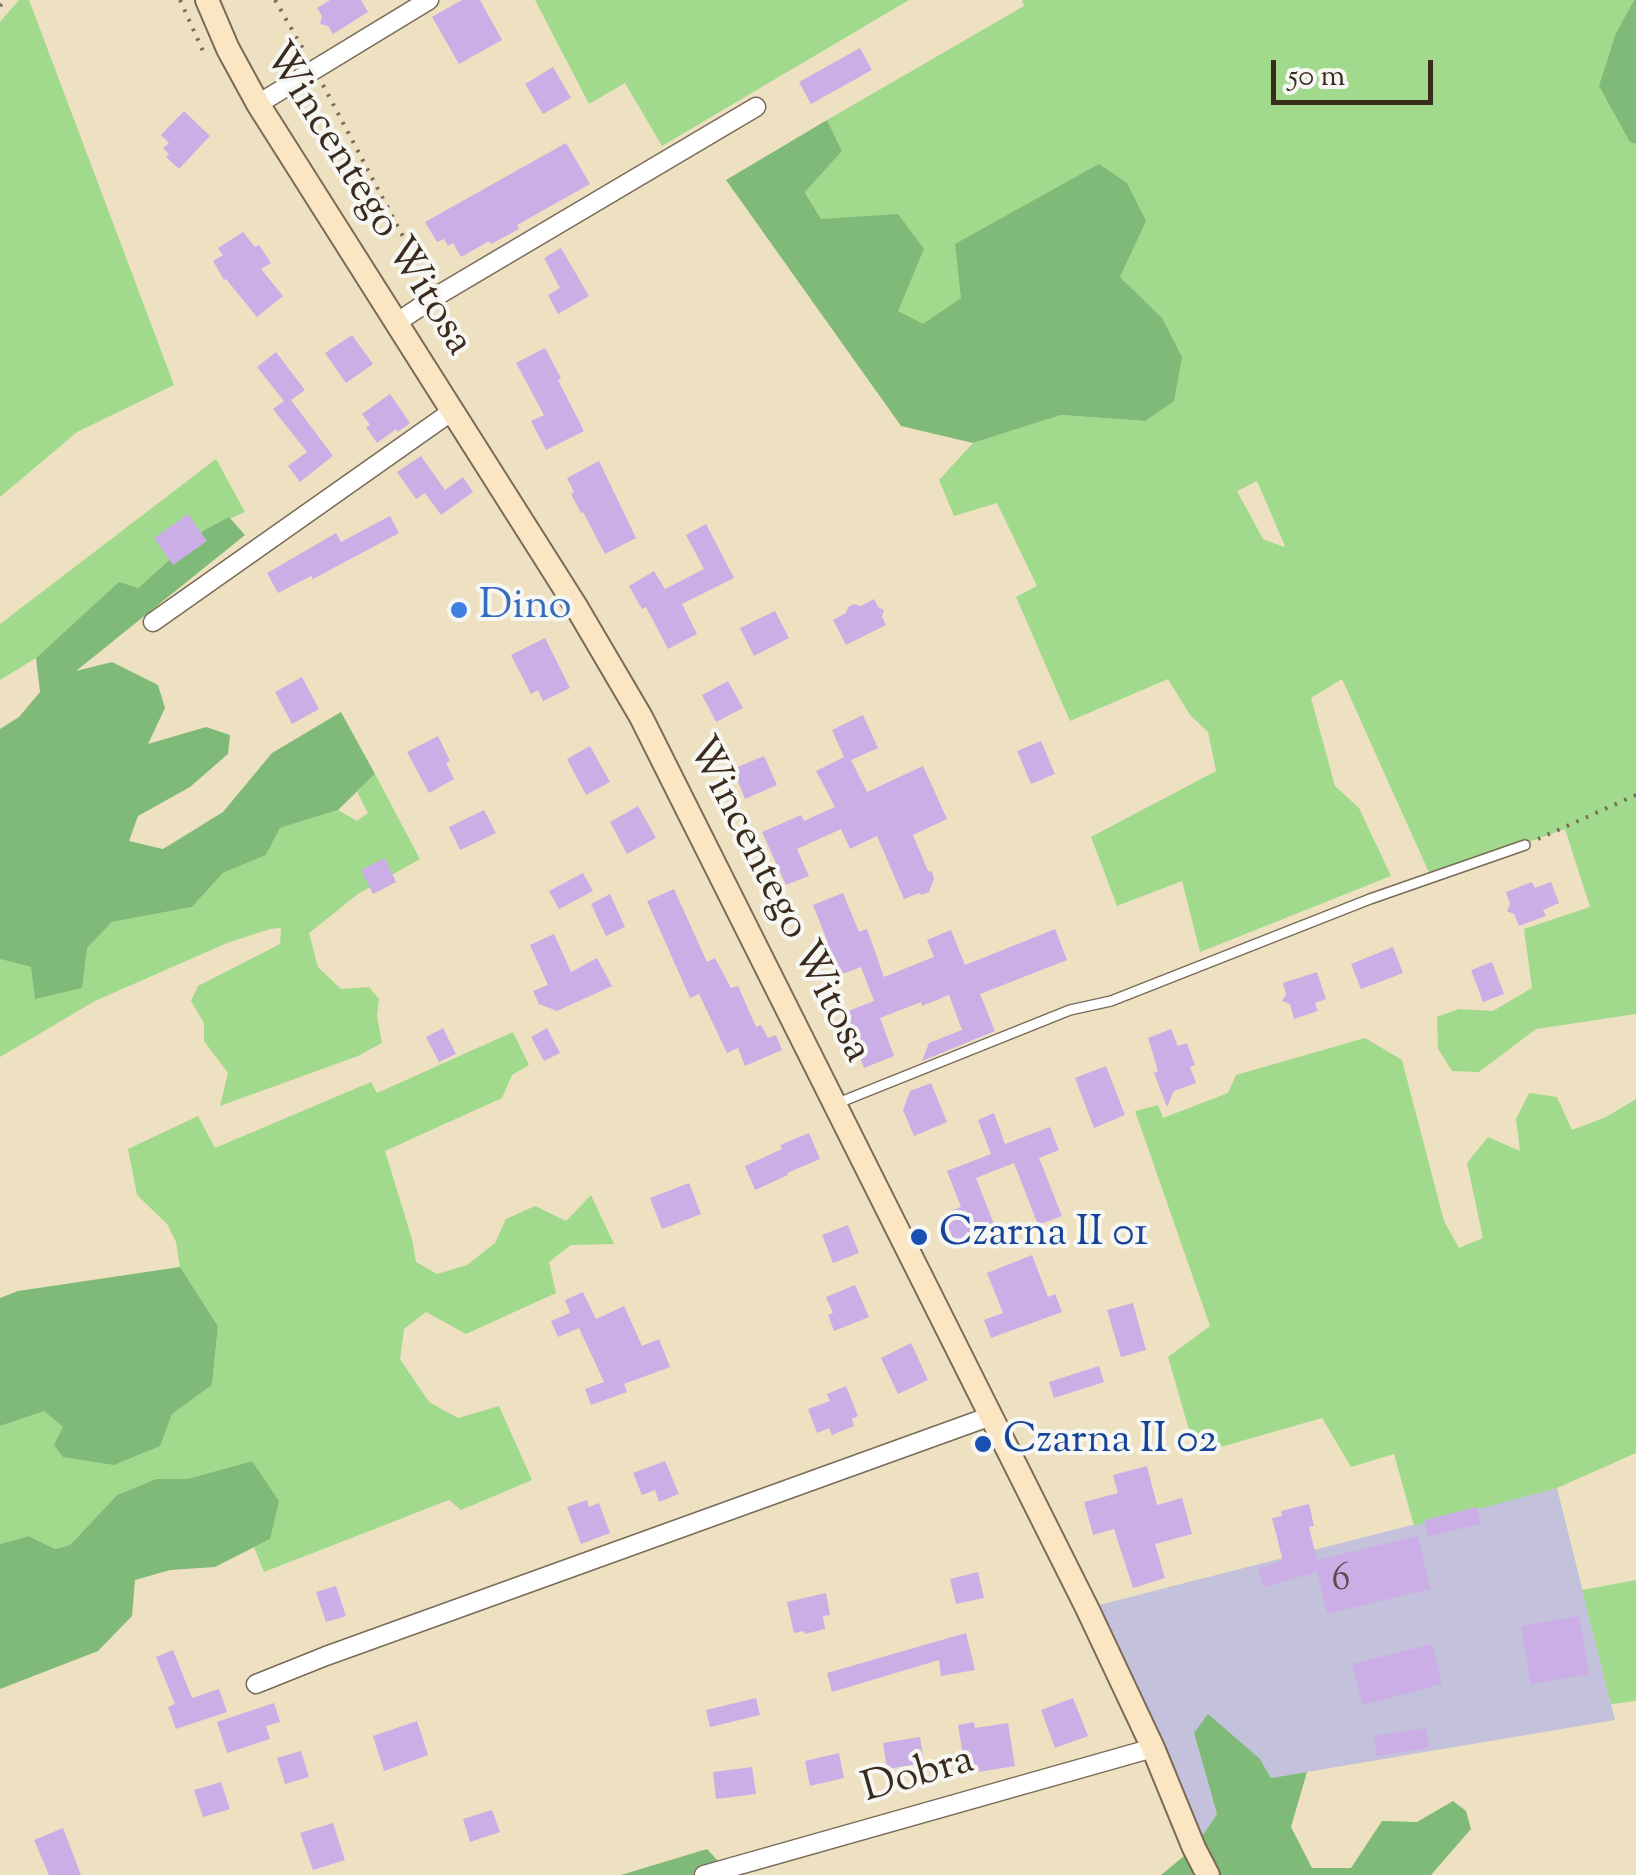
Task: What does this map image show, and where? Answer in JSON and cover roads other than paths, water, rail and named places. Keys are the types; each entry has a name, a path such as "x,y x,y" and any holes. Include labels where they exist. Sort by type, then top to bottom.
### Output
{"main road":[{"name":"Wincentego Witosa","path":"207,0 258,104 642,717 1088,1608 1208,1875"}],"street":[{"path":"258,104 430,0"},
{"path":"396,324 756,108"},
{"path":"153,622 451,412"},
{"path":"256,1684 991,1416"},
{"name":"Dobra","path":"704,1875 1154,1748"}],"lane":[{"path":"836,1104 1070,1010 1111,1001 1370,899 1524,846"}],"place":[{"name":"Dino","path":"459,610"},
{"name":"Czarna II 01","path":"919,1237"},
{"name":"Czarna II 02","path":"983,1444"}]}
